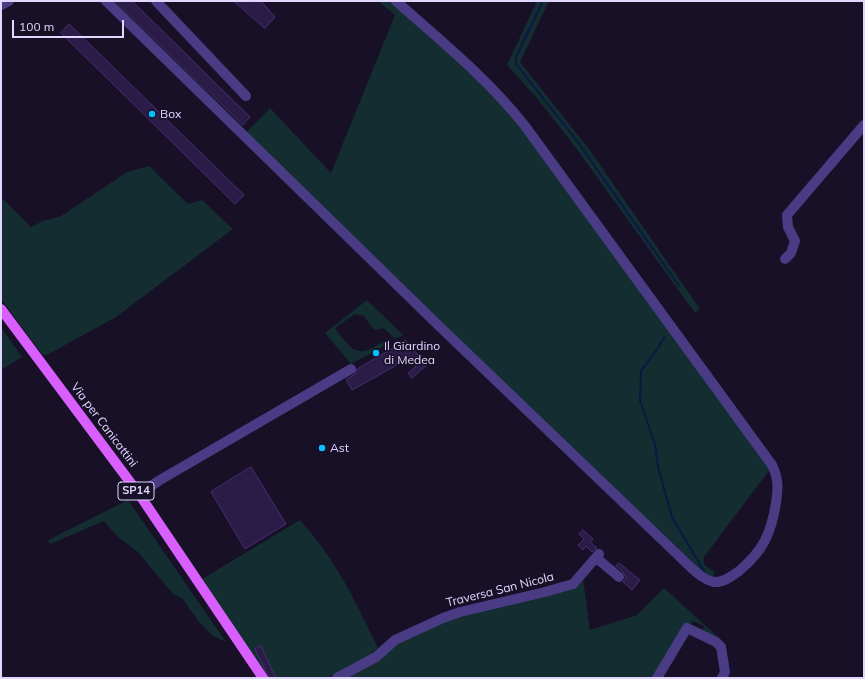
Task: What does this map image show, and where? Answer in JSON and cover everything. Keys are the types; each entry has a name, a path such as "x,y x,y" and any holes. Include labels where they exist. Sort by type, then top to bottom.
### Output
{"main road":[{"name":"Via per Canicattini","path":"1,309 139,494 263,678"},
{"name":"Via per Canicattini","path":"1,319 134,498 256,678"}],"street":[{"path":"106,1 433,320 678,555 708,580 718,582 729,578 757,553 768,536 772,525 778,489 778,481 772,465 521,119 506,101 464,61 396,1"},
{"path":"156,1 246,96"},
{"path":"785,259 791,253 795,241 788,227 786,215 864,125"},
{"path":"139,494 160,480 351,369"},
{"name":"Traversa San Nicola","path":"337,678 376,657 395,640 443,618 460,612 573,584 597,556 600,561 619,577"},
{"path":"657,678 687,628 716,642 720,647 725,672 722,678"}],"green space":[{"path":"378,1 393,1 510,111 771,468 704,557 704,565 715,572 713,577 700,571 690,559 439,323 246,133 270,108 331,173 395,15"},
{"path":"537,1 549,1 520,62 589,149 700,309 695,313 573,144 536,97 507,65"},
{"path":"149,166 188,204 202,200 233,229 116,317 47,355 42,354 1,299 1,197 31,227 43,221 61,216 127,172"},
{"path":"367,300 403,335 395,339 384,328 374,330 363,315 355,314 335,328 347,344 358,351 363,351 387,339 390,343 351,364 325,333"},
{"path":"1,327 22,357 1,370"},
{"path":"128,500 226,642 213,636 199,622 182,598 173,594 138,552 117,536 104,521 50,544 48,540"},
{"path":"300,520 324,550 344,581 378,648 368,657 328,678 268,678 202,579"},
{"path":"583,579 590,630 637,615 664,588 718,637 702,631 704,626 693,621 655,678 341,678 387,648 459,615"}],"building":[{"path":"115,1 132,1 250,117 243,125"},
{"path":"234,1 261,1 275,17 265,28"},
{"name":"Box","path":"69,24 244,195 235,204 61,33"},
{"path":"405,340 427,365 412,378 408,373 416,366 406,354 395,366 352,390 346,380 355,374 357,369 398,345 399,346"},
{"path":"251,467 286,524 245,549 211,492"},
{"path":"583,530 593,539 590,542 597,548 592,552 586,546 583,550 578,545 584,539 579,534"},
{"path":"619,563 640,580 632,590 623,582 626,578 623,572 616,566"},
{"path":"261,646 276,678 269,678 255,649"}],"waterway":[{"path":"543,1 516,57 516,64 577,141 679,286"},
{"path":"664,337 641,371 640,401 655,444 658,467 672,517 705,573"},
{"path":"731,673 733,666"}],"place":[{"name":"Box","path":"152,114"},
{"name":"Il Giardino di Medea","path":"376,353"},
{"name":"Ast","path":"322,448"}]}
